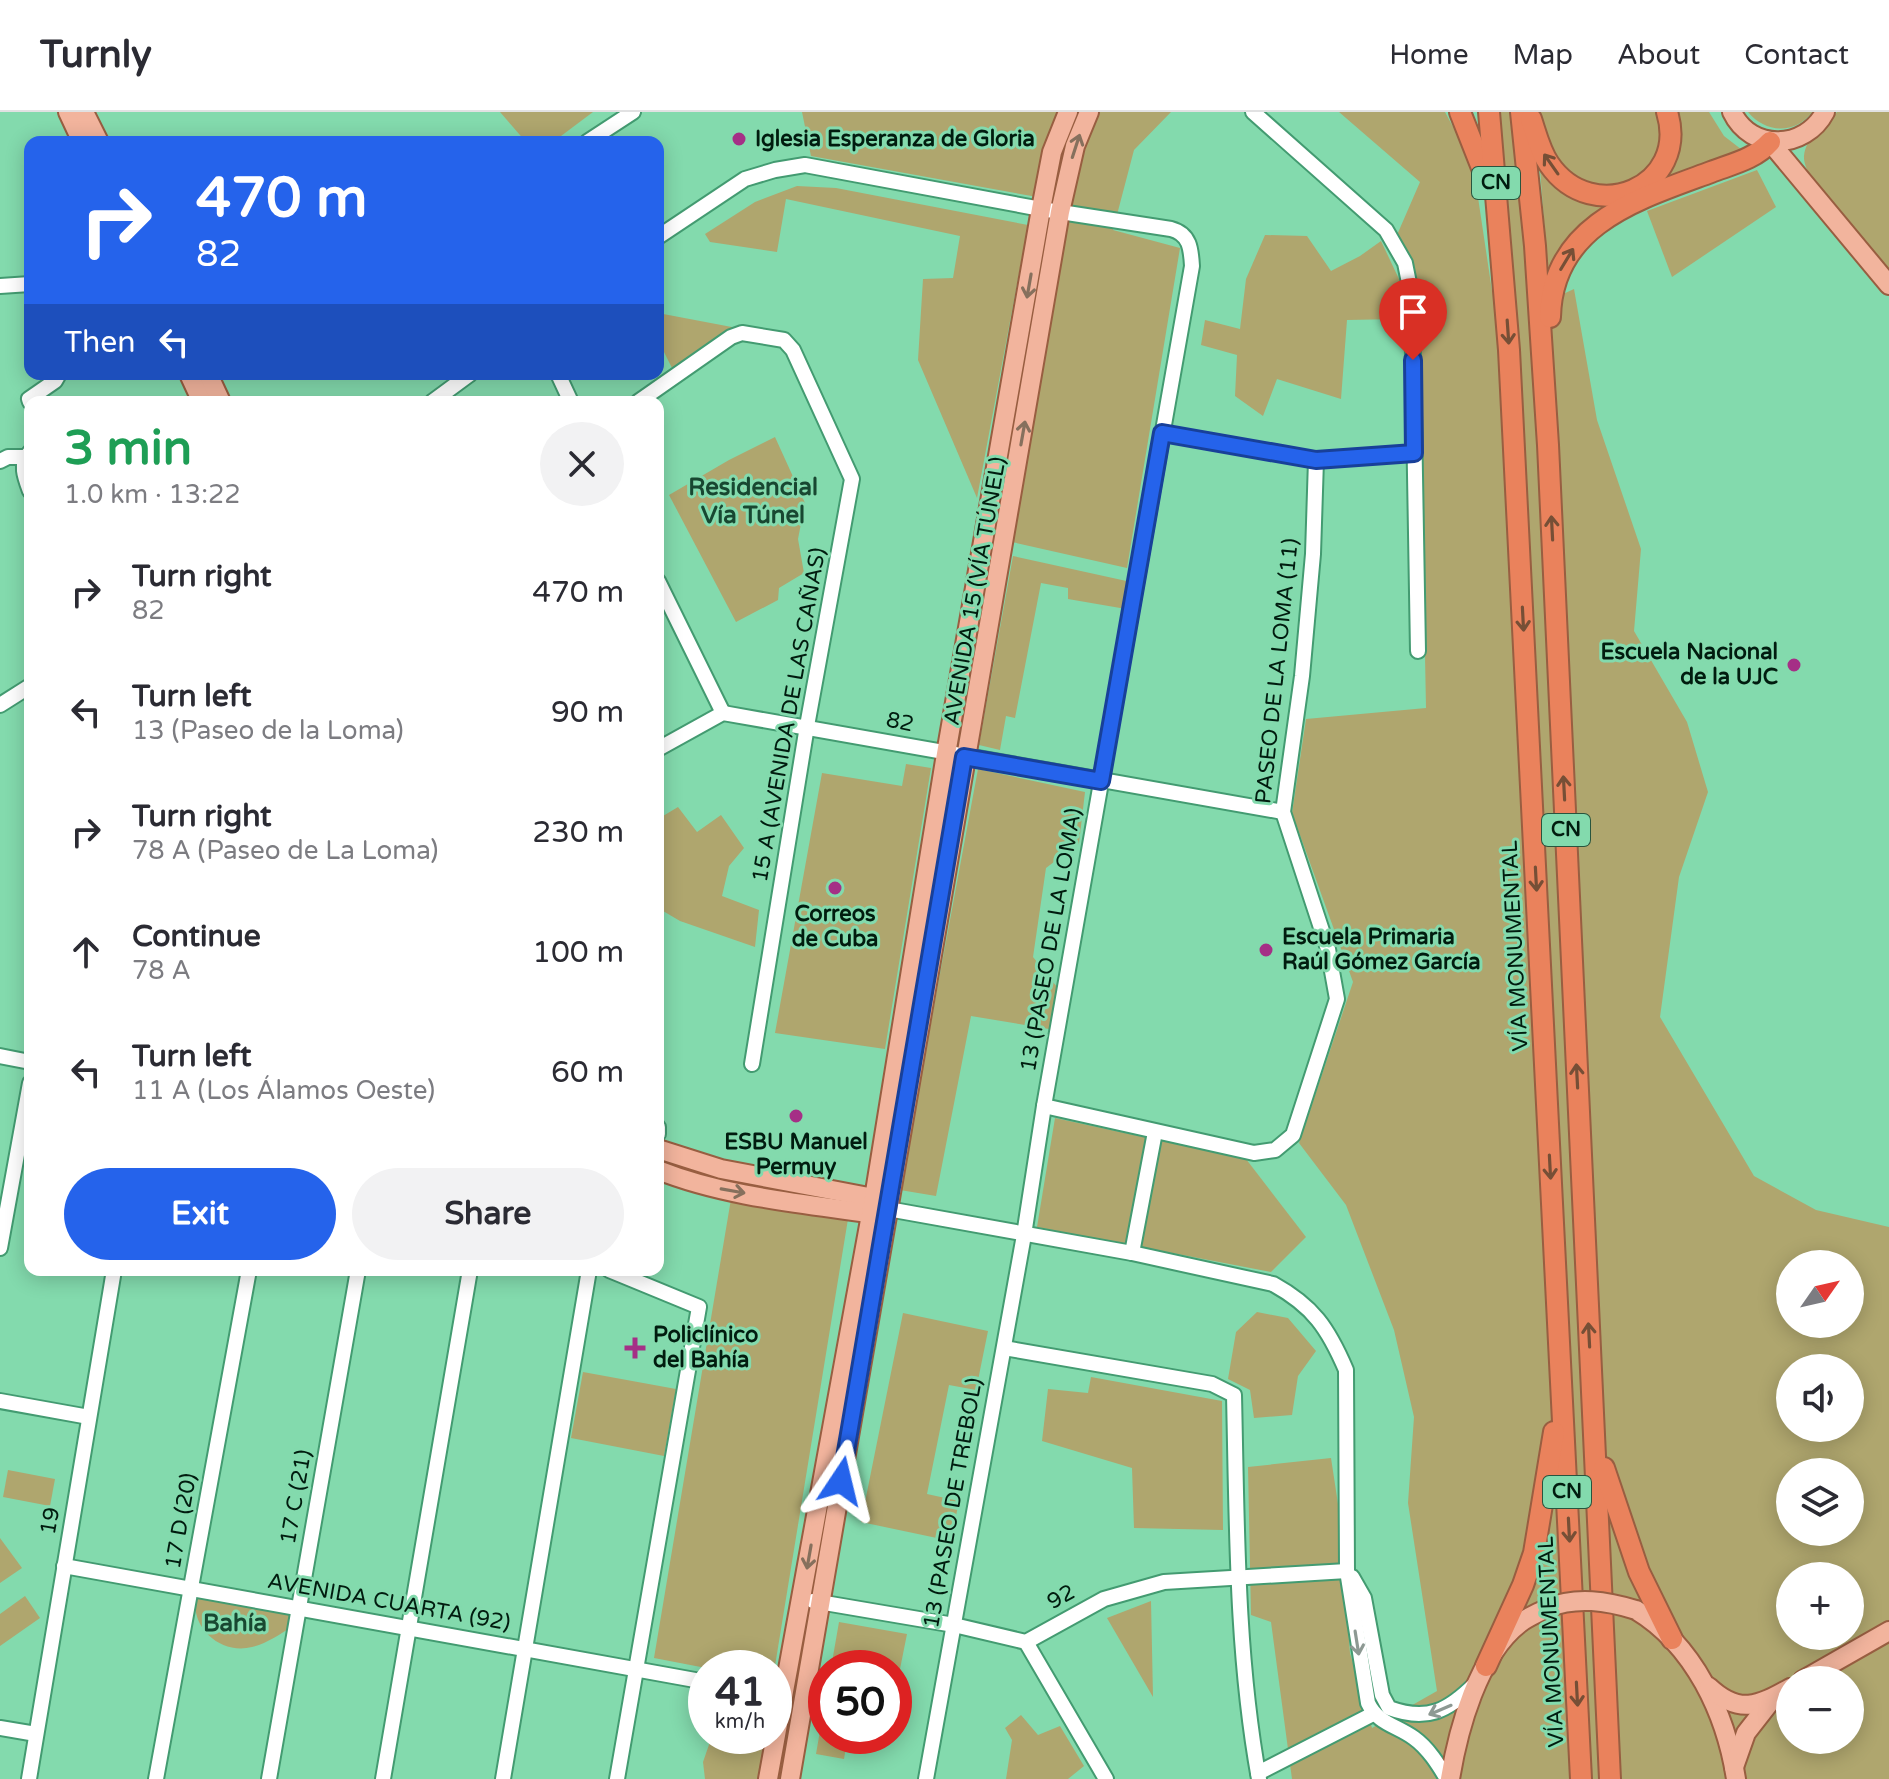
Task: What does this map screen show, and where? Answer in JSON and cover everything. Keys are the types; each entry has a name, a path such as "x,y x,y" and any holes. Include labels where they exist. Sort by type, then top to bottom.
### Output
{"highway":[{"path":"1460,112 1488,182 1503,254"},
{"name":"VÍA MONUMENTAL","path":"1489,112 1503,254 1581,1779"},
{"name":"CN","path":"1521,112 1535,246 1548,445 1610,1779"},
{"path":"1529,112 1542,151 1562,179 1573,188 1593,196 1612,197 1639,188 1661,167 1670,143 1671,127 1667,112"},
{"path":"1548,445 1550,300 1559,273 1579,241 1606,216 1620,208 1752,157 1770,142"},
{"path":"1484,1672 1534,1553 1553,1440 1560,1368"},
{"path":"1593,1413 1607,1480 1622,1524 1639,1572 1672,1639"}],"main road":[{"path":"68,112 88,136"},
{"path":"84,112 90,136"},
{"name":"AVENIDA 15 (VÍA TÚNEL)","path":"790,1779 820,1603 878,1207 1050,210 1051,159 1068,112"},
{"name":"AVENIDA 15 (VÍA TÚNEL)","path":"1050,210 1067,180 1075,146 1089,112"},
{"path":"1732,112 1745,130 1757,138 1770,142 1803,137"},
{"path":"1797,174 1797,146 1825,112"},
{"path":"1770,142 1889,285"},
{"path":"664,1151 721,1169 878,1207"},
{"path":"664,1172 720,1189 878,1207"},
{"name":"AVENIDA 15 (VÍA TÚNEL)","path":"789,1650 878,1207"},
{"path":"1448,1779 1460,1727 1484,1672 1512,1631 1547,1608 1580,1600 1617,1604 1636,1610 1653,1620 1672,1639 1704,1682 1719,1696 1740,1704 1761,1704 1776,1695"},
{"path":"1828,1666 1889,1631"},
{"path":"1704,1682 1724,1729 1735,1773"},
{"path":"1735,1773 1746,1733 1776,1698"},
{"name":"AVENIDA 15 (VÍA TÚNEL)","path":"768,1779 771,1754"}],"street":[{"path":"595,136 633,112"},
{"path":"1253,112 1386,230 1405,263 1412,298 1418,651"},
{"path":"664,233 745,179 805,165 1050,210"},
{"name":"13 (PASEO DE LA LOMA)","path":"1024,1235 1192,266 1187,238 1179,231 1050,210"},
{"path":"0,286 24,284"},
{"name":"15 A (AVENIDA DE LAS CAÑAS)","path":"647,396 731,337 742,333 784,340 793,350 852,479 807,726 752,1064"},
{"path":"33,396 56,380"},
{"path":"440,396 462,380"},
{"path":"1162,433 1316,460 1414,453"},
{"path":"0,461 24,455"},
{"name":"PASEO DE LA LOMA (11)","path":"1155,1132 1254,1153 1275,1150 1293,1135 1337,999 1328,949 1283,812 1302,676 1313,554 1316,460"},
{"path":"664,593 723,713 664,746"},
{"path":"0,705 24,690"},
{"name":"82","path":"723,713 1283,812"},
{"path":"0,1056 24,1061"},
{"path":"1044,1106 1155,1132 1132,1253"},
{"path":"0,1248 24,1116"},
{"path":"878,1207 1132,1253 1273,1284 1320,1319 1346,1370 1347,1571 1363,1683 1373,1714 1414,1738 1433,1756 1448,1779"},
{"name":"13 (PASEO DE TREBOL)","path":"926,1779 1024,1235"},
{"name":"19","path":"29,1779 113,1276"},
{"name":"17 D (20)","path":"156,1779 248,1276"},
{"name":"17 C (21)","path":"269,1779 357,1276"},
{"path":"383,1779 469,1276"},
{"path":"503,1779 588,1276"},
{"path":"617,1779 699,1307 624,1276"},
{"path":"1004,1348 1212,1384 1234,1395 1239,1578 1248,1704 1259,1776 1373,1714"},
{"path":"0,1401 89,1417"},
{"name":"AVENIDA CUARTA (92)","path":"64,1566 688,1679"},
{"path":"1347,1571 1364,1598 1382,1695 1389,1708 1405,1714 1426,1715 1459,1700 1484,1672"},
{"name":"92","path":"1026,1642 1104,1599 1164,1582 1347,1571"},
{"path":"801,1598 954,1625 1026,1642 1106,1779"},
{"path":"0,1728 36,1734"}],"shaded area":[{"path":"500,112 593,112 561,136 521,136"},
{"path":"802,112 1171,112 1134,150 1113,230 1180,248 1127,568 1012,542 1065,202 811,156"},
{"path":"1339,112 1445,112 1473,164 1492,291 1515,295 1498,112 1511,112 1530,296 1550,300 1574,289 1597,420 1641,549 1634,631 1687,722 1708,792 1679,877 1660,1017 1754,1176 1816,1210 1889,1227 1889,1779 1292,1779 1271,1622 1251,1615 1248,1467 1331,1458 1338,1504 1350,1653 1372,1728 1437,1691 1408,1503 1414,1417 1394,1330 1346,1205 1299,1143 1353,982 1292,813 1306,719 1426,708 1418,288 1397,235 1420,182"},
{"path":"1536,112 1660,112 1661,145 1652,164 1638,178 1620,187 1582,185 1552,161"},
{"path":"1675,112 1709,112 1724,136 1746,153 1655,185"},
{"path":"1748,112 1812,112 1797,125 1780,128 1763,124"},
{"path":"1837,112 1889,112 1889,270 1839,216 1806,168 1804,156 1808,143"},
{"path":"1540,169 1568,197 1607,206 1580,226 1548,271"},
{"path":"1757,170 1776,207 1672,277 1647,211"},
{"path":"797,186 836,188 1028,225 977,498 918,360 923,279 953,278 960,236 786,199 777,252 710,242 705,234 755,202"},
{"path":"1044,235 1047,236 961,738 958,737 969,674 969,650"},
{"path":"1265,235 1307,236 1331,271 1381,241 1399,279 1398,319 1347,320 1341,399 1277,379 1263,416 1235,396 1237,355 1201,345 1205,320 1240,329 1246,279"},
{"path":"664,314 737,328 673,370 664,352"},
{"path":"775,437 805,503 798,539 804,573 779,588 778,600 736,622 669,495"},
{"path":"1013,556 1131,582 1126,609 1068,599 1068,588 1041,583 1015,718 1006,716 1000,750 979,745"},
{"path":"906,764 931,768 885,1049 775,1033 822,773 902,786"},
{"path":"978,769 1085,792 1079,843 1046,868 1033,957 1057,987 1049,1029 971,1016 936,1196 900,1190"},
{"path":"678,807 697,832 721,815 744,848 729,866 722,896 759,910 755,947 680,921 664,912 664,815"},
{"path":"1055,1118 1246,1159 1306,1237 1271,1272 1037,1227"},
{"path":"731,1199 848,1219 778,1650 688,1650 688,1665 654,1658"},
{"path":"1257,1312 1288,1318 1316,1351 1298,1376 1292,1415 1254,1418 1250,1390 1228,1379 1236,1332"},
{"path":"903,1313 988,1331 976,1390 949,1385 927,1494 959,1501 951,1541 861,1522"},
{"path":"583,1372 676,1389 664,1456 571,1438"},
{"path":"1091,1377 1222,1401 1223,1530 1134,1528 1132,1468 1042,1441 1048,1389 1088,1393"},
{"path":"8,1470 55,1479 50,1506 3,1497"},
{"path":"0,1538 22,1568 0,1583"},
{"path":"25,1596 40,1618 0,1646 0,1614"},
{"path":"196,1597 294,1615 292,1627 257,1646 229,1647 210,1637 203,1629 195,1608"},
{"path":"1151,1601 1153,1697 1107,1618"},
{"path":"805,1614 809,1615 792,1722 792,1686"},
{"path":"839,1622 907,1634 904,1650 834,1650"},
{"path":"1021,1715 1038,1735 1060,1726 1084,1766 1068,1779 1006,1779 1012,1740 1005,1728"},
{"path":"706,1754 763,1754 758,1779 705,1779 703,1762"},
{"path":"780,1754 787,1754 783,1779 775,1779"},
{"path":"816,1754 845,1754 844,1759"}],"place":[{"name":"Iglesia Esperanza de Gloria","path":"739,139"},
{"name":"Escuela Nacional de la UJC","path":"1794,665"},
{"name":"Correos de Cuba","path":"835,888"},
{"name":"Escuela Primaria Raúl Gómez García","path":"1266,950"},
{"name":"ESBU Manuel Permuy","path":"796,1116"},
{"name":"Policlínico del Bahía","path":"635,1348"}],"district":[{"name":"Residencial Vía Túnel","path":"753,501"},
{"name":"Bahía","path":"235,1623"}],"route":[{"path":"841,1481 964,757 1101,781 1162,433 1316,460 1414,453 1413,360"}]}
